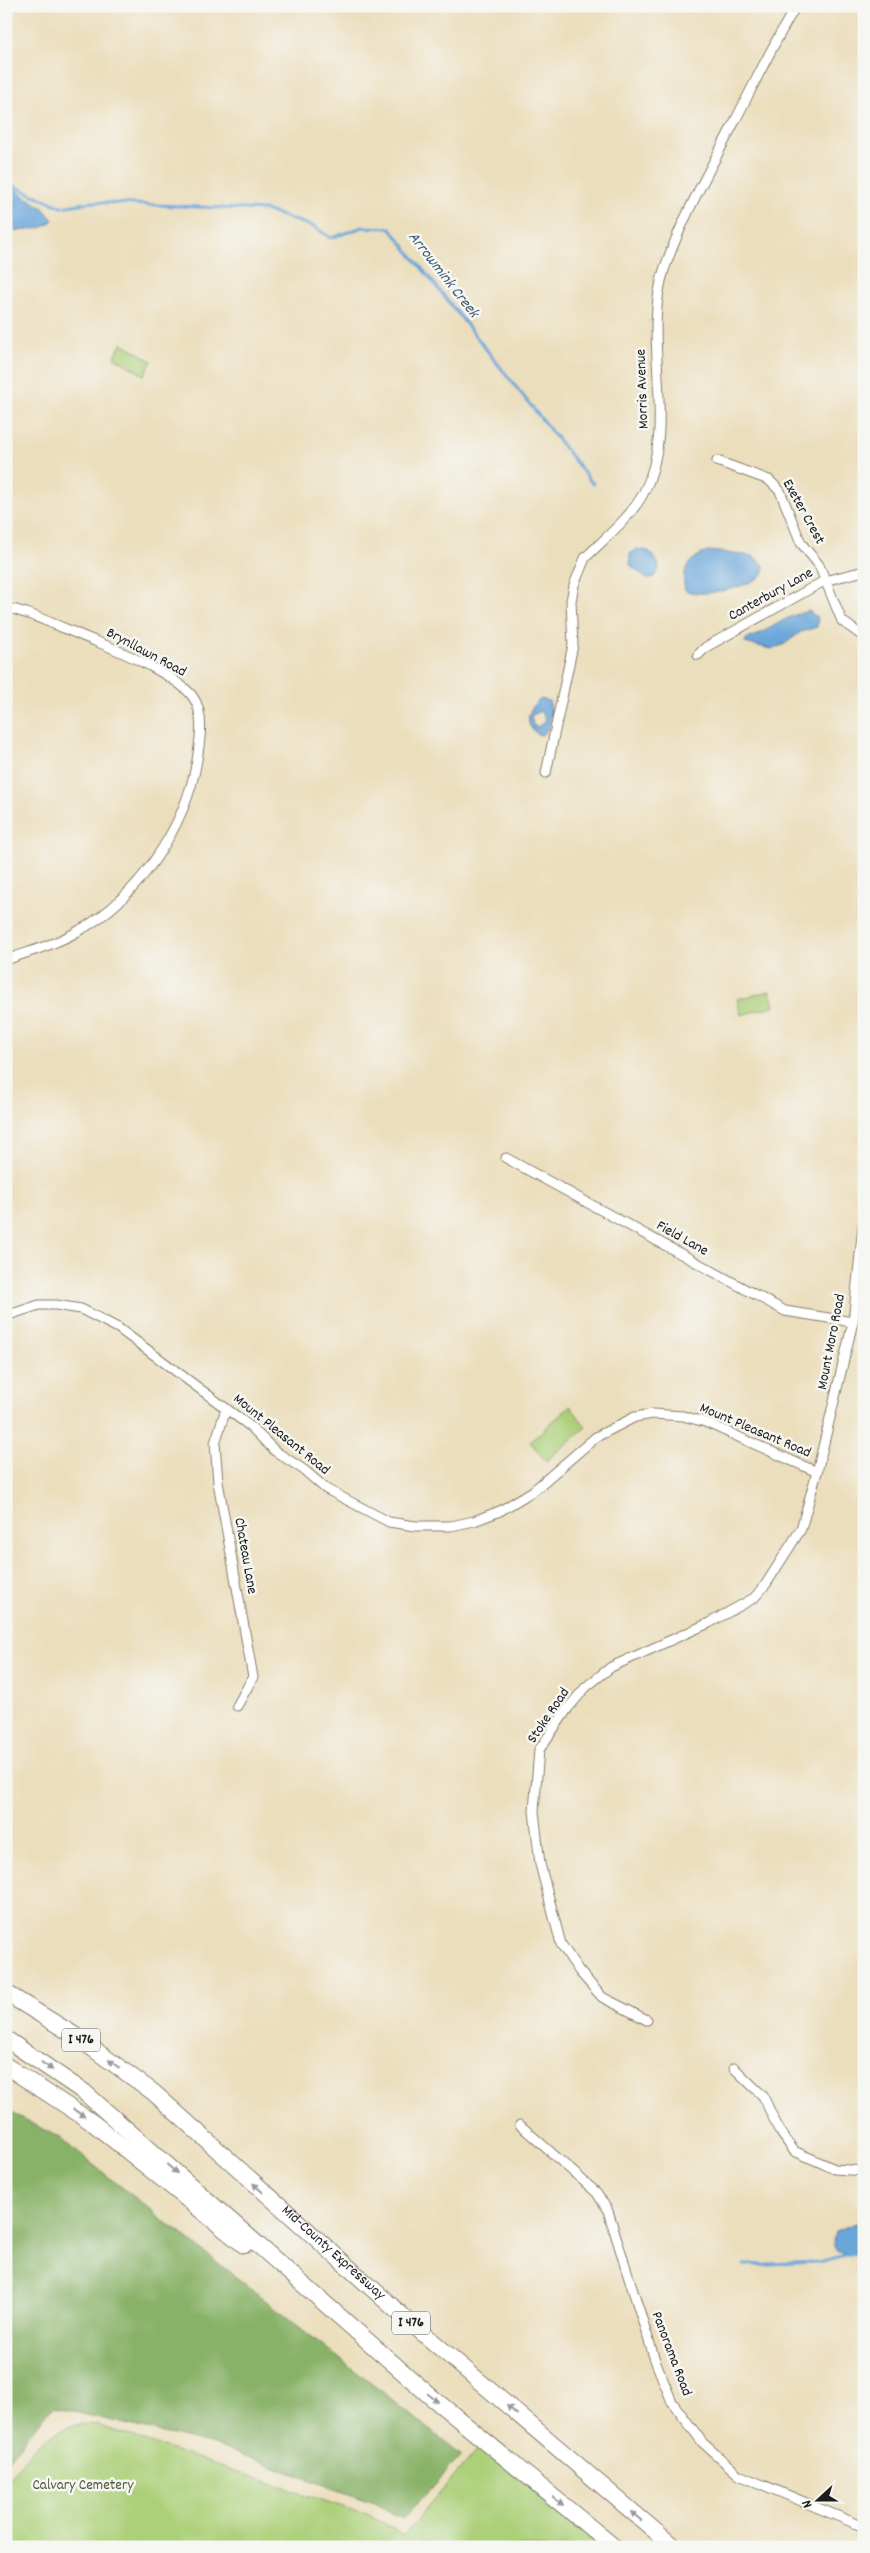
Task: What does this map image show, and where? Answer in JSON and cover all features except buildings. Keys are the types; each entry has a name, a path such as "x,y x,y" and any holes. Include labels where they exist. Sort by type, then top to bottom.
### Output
{"highway":[{"name":"Mid-County Expressway","path":"6,1993 74,2035 153,2092 413,2324 674,2547"},
{"name":"I 476","path":"6,2039 84,2092 396,2366 614,2547"},
{"path":"7,2067 93,2123 396,2366"}],"street":[{"name":"Morris Avenue","path":"546,773 573,645 572,600 579,568 585,558 642,495 653,470 658,433 655,335 664,271 704,180 796,6"},
{"name":"Exeter Crest","path":"717,461 769,480 780,491 802,543 819,565 842,621 864,637"},
{"name":"Canterbury Lane","path":"698,655 706,647 824,581 864,571"},
{"name":"Brynllawn Road","path":"6,608 112,648 181,684 194,698 200,720 199,750 194,779 184,806 166,840 147,869 125,895 101,916 60,941 6,960"},
{"name":"Field Lane","path":"506,1158 785,1311 852,1322"},
{"name":"Mount Moro Road","path":"817,1472 852,1322 864,1216"},
{"name":"Mount Pleasant Road","path":"6,1316 40,1305 56,1305 81,1309 118,1328 251,1427 275,1451 304,1470 326,1489 389,1522 415,1526 451,1526 474,1521 500,1511 532,1491 596,1437 635,1417 653,1414 683,1416 705,1422 817,1472"},
{"name":"Chateau Lane","path":"226,1408 215,1443 217,1472 253,1677 237,1706"},
{"name":"Stoke Road","path":"647,2020 602,1997 579,1971 561,1944 540,1864 535,1820 539,1750 568,1708 586,1687 611,1667 709,1623 754,1598 766,1584 801,1529 817,1472"},
{"path":"734,2068 763,2096 779,2130 794,2151 835,2169 864,2170"},
{"name":"Panorama Road","path":"520,2124 597,2193 608,2211 655,2360 672,2402 703,2443 739,2475 864,2527"}],"green space":[{"path":"122,343 152,361 144,375 114,357"},
{"path":"770,991 774,1006 741,1015 737,999"},
{"path":"570,1406 586,1427 546,1461 530,1442"},
{"path":"6,2110 58,2137 462,2455 403,2519 374,2503 214,2445 53,2407 6,2461"},
{"name":"Calvary Cemetery","path":"81,2424 97,2425 364,2514 384,2523 403,2536 485,2441 614,2547 6,2547 6,2482 30,2453 46,2438 56,2432"}],"water":[{"path":"6,184 43,208 53,220 43,227 6,231"},
{"path":"636,549 649,551 658,563 659,569 654,577 647,579 630,565 630,554"},
{"path":"711,551 753,556 764,565 764,573 749,583 726,590 702,593 685,590 684,576 689,564 698,556"},
{"path":"809,611 818,618 817,627 801,632 783,645 771,649 745,643 746,639 792,616"},
{"path":"541,699 549,701 551,710 549,726 540,735 534,732 529,722 530,712","holes":["540,711 545,718 545,722 537,727 533,725 531,716"]},
{"path":"856,2224 864,2226 864,2255 841,2253 834,2244 835,2232"}],"waterway":[{"name":"Arrowmink Creek","path":"6,183 62,207 91,202 265,210 314,227 331,238 363,227 390,228 593,484"},
{"path":"744,2265 819,2262 853,2253"}]}
